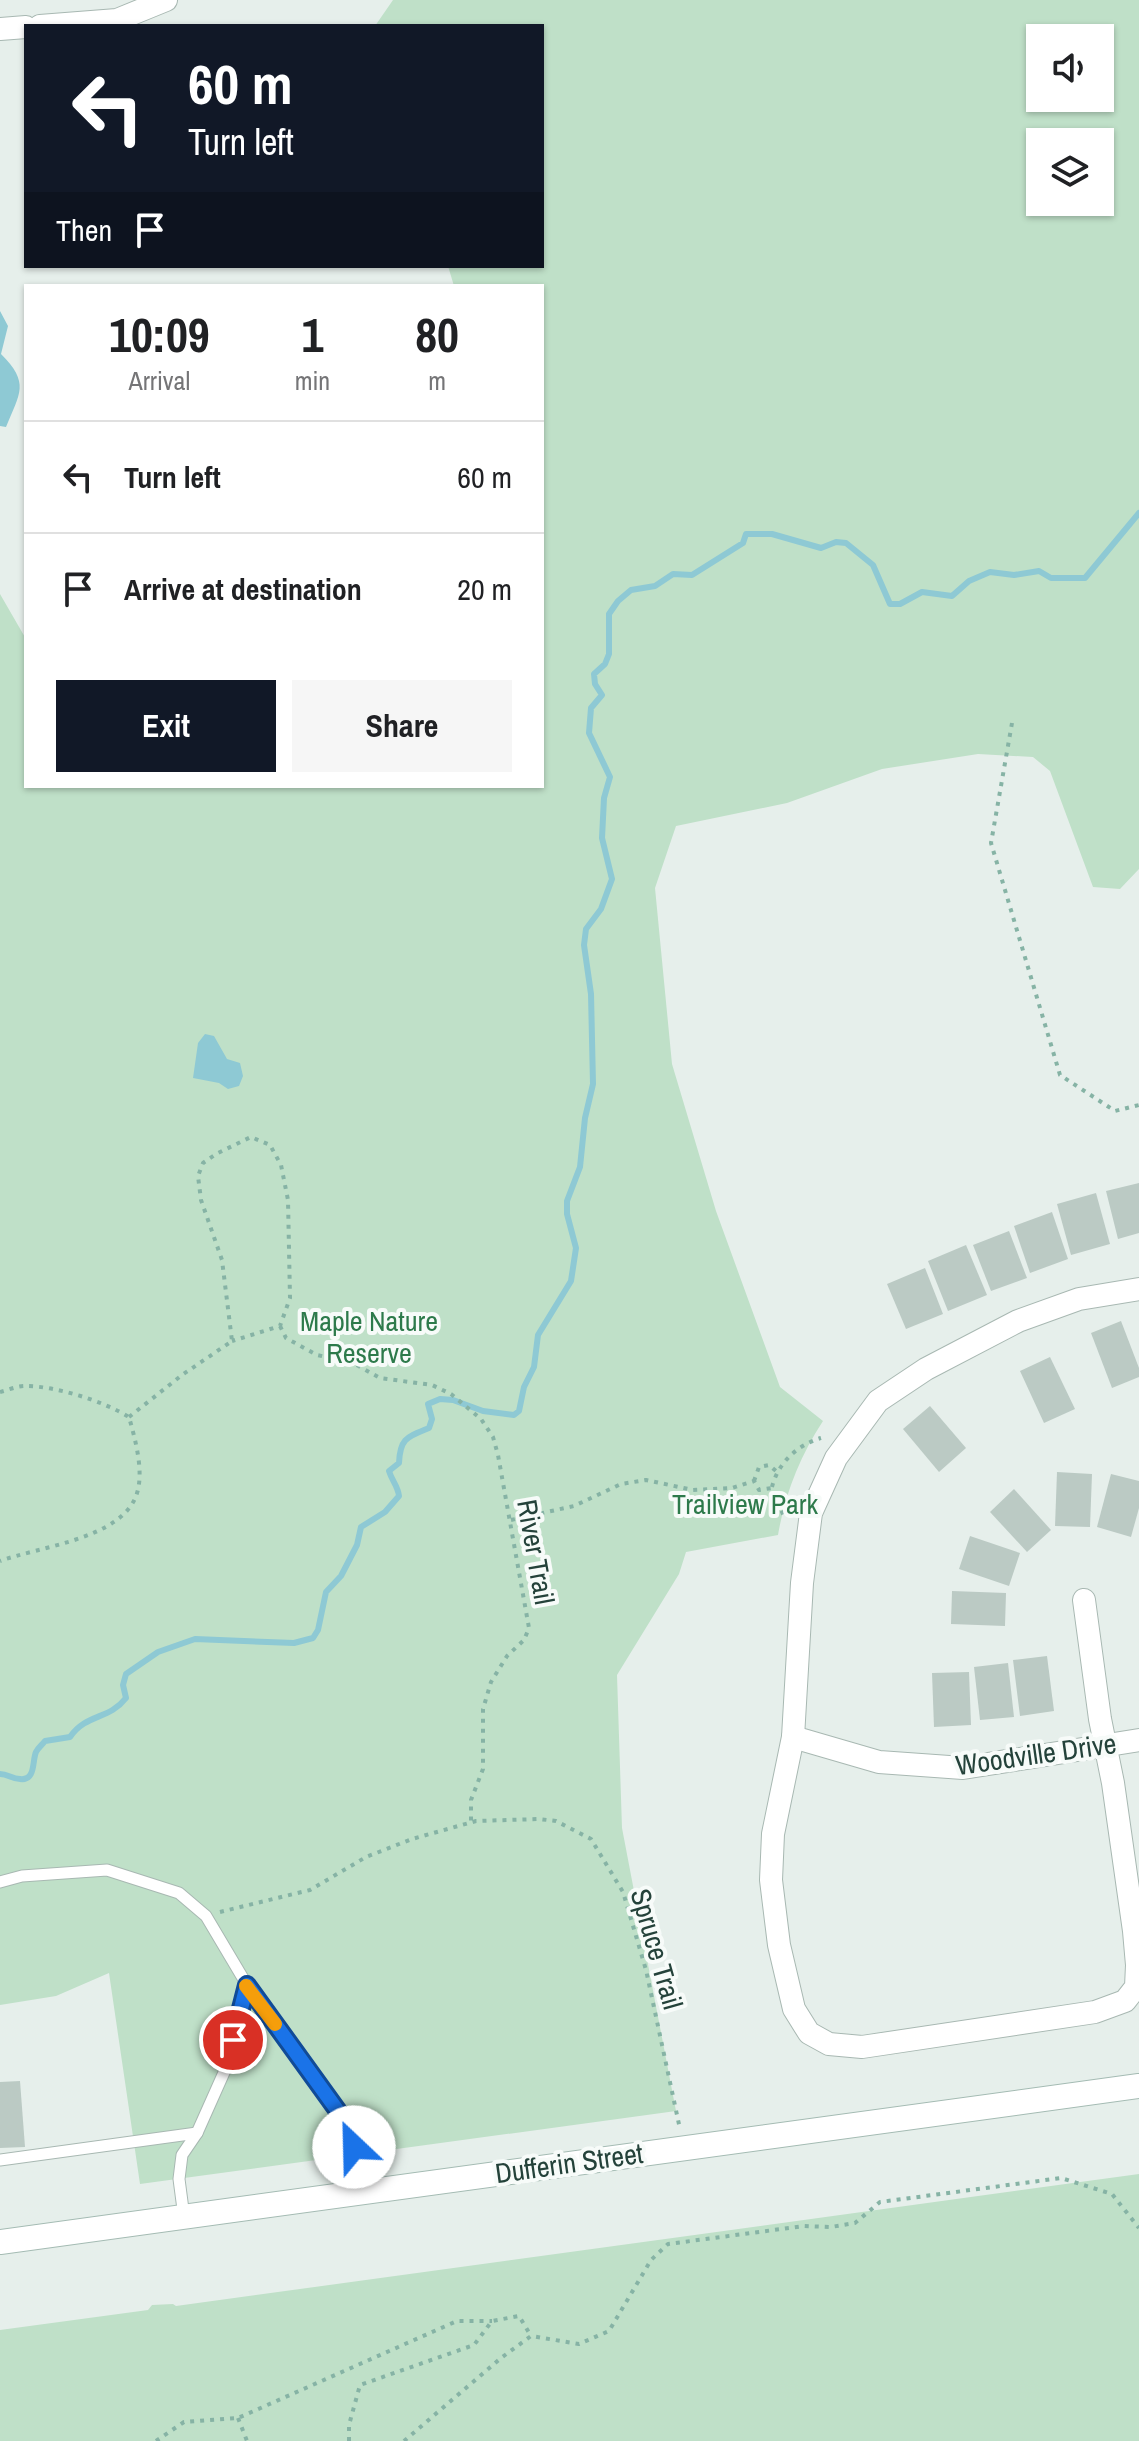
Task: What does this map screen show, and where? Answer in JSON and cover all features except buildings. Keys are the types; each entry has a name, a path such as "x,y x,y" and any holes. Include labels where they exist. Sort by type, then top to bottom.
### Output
{"main road":[{"name":"Dufferin Street","path":"0,2242 1139,2086"}],"street":[{"path":"66,24 117,20 166,0"},
{"path":"0,29 24,27"},
{"path":"1084,1600 1134,1931 1136,1987 1125,2001 1095,2012 862,2047 829,2044 809,2033 794,2009 782,1958 771,1880 773,1834 793,1737 802,1583 811,1513 836,1458 878,1401 926,1369 1018,1321 1079,1299 1139,1289"},
{"name":"Woodville Drive","path":"793,1737 879,1762 963,1768 1139,1740"}],"lane":[{"path":"0,1882 22,1876 107,1870 179,1893 206,1916 247,1985 348,2125 365,2190"},
{"path":"184,2218 179,2179 182,2155 197,2133 226,2068 247,1985"},
{"path":"0,2160 197,2133"}],"path":[{"path":"1012,723 991,843 1060,1075 1115,1111 1139,1105"},
{"path":"129,1417 232,1341 280,1326 290,1298 288,1200 281,1165 270,1145 251,1137 203,1163 198,1176 201,1200 222,1260 232,1341"},
{"name":"River Trail","path":"280,1326 286,1338 317,1355 353,1363 380,1378 432,1385 451,1394 481,1419 493,1437 529,1628 524,1640 507,1656 491,1682 483,1709 483,1769 471,1800 471,1824"},
{"path":"0,1392 23,1385 109,1405 129,1417 140,1454 136,1496 117,1520 77,1539 0,1561"},
{"path":"785,1519 772,1488 776,1471 798,1450 821,1438"},
{"path":"772,1488 759,1490 754,1481 759,1467 769,1465 776,1471"},
{"path":"511,1520 574,1506 621,1484 646,1480 693,1490 732,1488 754,1481"},
{"name":"Spruce Trail","path":"206,1916 310,1890 366,1857 412,1839 471,1824 539,1819 556,1821 591,1839 623,1892 646,1970 684,2147"},
{"path":"404,2441 531,2336 579,2344 609,2331 651,2260 668,2244 804,2226 831,2227 855,2223 880,2202 1061,2178 1112,2194 1139,2228"},
{"path":"156,2441 184,2422 238,2418 457,2321 492,2321 519,2316 531,2336"},
{"path":"349,2441 349,2425 360,2385 474,2345 492,2321"},
{"path":"238,2418 247,2441"}],"green space":[{"path":"393,0 1139,0 1139,869 1120,889 1093,887 1050,771 1033,757 978,754 882,769 787,803 676,826 655,888 672,1064 716,1211 780,1387 823,1421 794,1476 778,1535 686,1552 679,1574 617,1675 622,1828 676,2111 140,2184 109,1973 56,1996 0,2005 0,594 24,636 24,788 544,788 544,284 453,284 449,268 544,268 544,24 376,24"},
{"path":"1139,2174 1139,2441 0,2441 0,2330 148,2310 152,2305 176,2306"}],"water":[{"path":"0,311 8,326 1,354 16,373 20,389 6,427 0,426"},
{"path":"205,1034 214,1036 227,1059 240,1063 243,1076 239,1086 228,1089 219,1083 193,1078 198,1043"}],"waterway":[{"path":"0,1774 17,1779 29,1777 36,1752 45,1741 70,1737 84,1724 119,1705 126,1698 123,1685 126,1674 158,1652 195,1639 294,1643 313,1638 318,1630 326,1592 341,1576 357,1545 361,1527 385,1512 399,1496 389,1471 399,1463 403,1443 429,1428 432,1419 428,1404 440,1399 453,1400 483,1411 514,1415 519,1411 524,1387 534,1367 538,1335 571,1281 576,1248 567,1214 567,1201 580,1167 585,1118 593,1084 591,994 584,945 586,929 601,909 612,879 602,838 604,798 610,777 589,733 591,708 602,695 595,684 594,674 605,664 609,654 609,614 618,601 631,590 655,586 673,574 692,575 743,543 746,534 772,534 821,548 836,542 846,543 873,565 890,604 900,604 922,592 952,596 969,581 990,572 1014,575 1039,571 1051,578 1085,578 1139,513"}],"slow traffic":[{"path":"246,1986 275,2024"}],"route":[{"path":"233,2040 247,1985 348,2125 354,2147"}],"park label":[{"name":"Maple Nature Reserve","path":"369,1337"},
{"name":"Trailview Park","path":"745,1504"}]}
